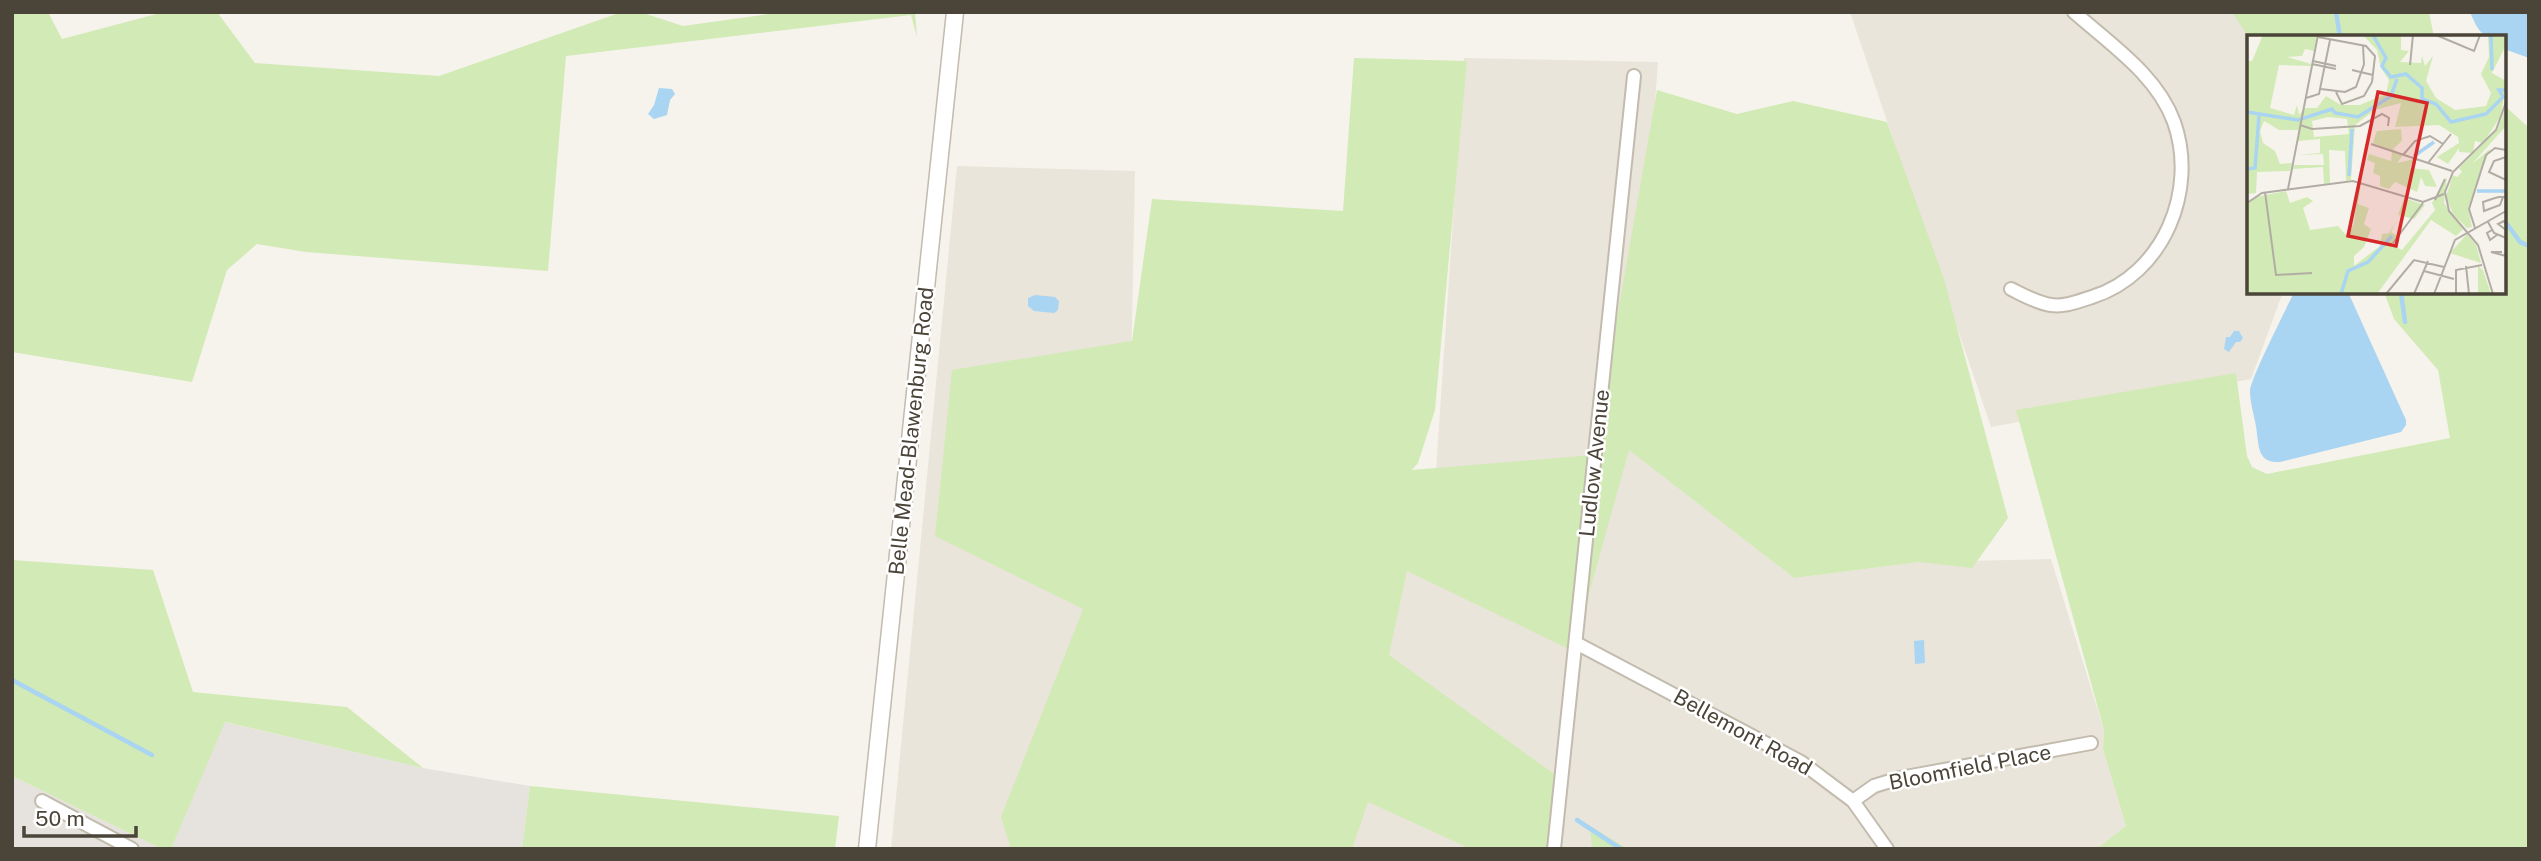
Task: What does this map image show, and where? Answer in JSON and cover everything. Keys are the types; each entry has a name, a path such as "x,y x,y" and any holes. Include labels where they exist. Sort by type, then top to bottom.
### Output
{"street":[{"name":"Belle Mead-Blawenburg Road","path":"867,849 955,12"},
{"path":"2011,289 2052,305 2072,303 2099,295 2135,273 2151,257 2165,237 2182,185 2179,139 2173,119 2160,96 2145,75 2074,12"},
{"name":"Ludlow Avenue","path":"1553,849 1634,76"},
{"name":"Bellemont Road","path":"1576,643 1775,746 1831,782 1853,801 1887,849"},
{"name":"Bloomfield Place","path":"1853,801 1874,786 1900,778 2091,743"},
{"path":"42,802 132,849"}],"shaded area":[{"path":"1850,12 2237,12 2248,35 2247,294 2282,294 2251,379 1991,427"},
{"path":"1464,58 1658,62 1629,449 1794,578 1920,562 2051,559 2104,730 2103,749 2126,826 2096,849 1343,849 1407,570 1436,470"},
{"path":"957,166 1135,171 1129,474 1065,849 891,849"},
{"path":"224,722 423,768 530,786 522,849 171,849"},
{"path":"12,776 162,849 12,849"}],"green space":[{"path":"12,12 48,12 62,39 164,12 217,12 255,63 439,76 622,12 640,12 683,26 783,12 915,12 917,37 911,15 566,56 548,271 306,252 257,244 227,270 192,382 12,352"},
{"path":"2232,12 2429,12 2434,35 2247,35"},
{"path":"1354,58 1467,61 1435,410 1418,463 1412,470 1593,455 1657,90 1737,114 1793,101 1887,122 1944,279 2008,518 1972,568 1920,562 1794,578 1629,450 1573,651 1407,571 1389,655 1557,776 1551,849 1471,849 1368,802 1352,849 1011,849 1001,817 1083,609 935,536 952,370 1132,341 1152,199 1343,211"},
{"path":"2506,107 2529,128 2529,849 2096,849 2126,826 2103,749 2104,730 2016,410 2236,373 2247,456 2252,467 2267,474 2450,438 2438,370 2394,319 2385,294 2506,294"},
{"path":"12,560 153,570 193,692 347,707 423,768 225,722 171,849 162,849 12,776"},
{"path":"530,786 839,816 835,849 522,849"},
{"path":"1590,826 1628,849 1592,849"}],"water":[{"path":"2470,12 2529,12 2529,58 2506,50 2506,35 2486,35 2476,25"},
{"path":"659,88 672,89 675,94 670,100 667,115 654,119 648,114"},
{"path":"2293,294 2349,294 2406,425 2401,432 2280,462 2268,460 2261,454 2258,445 2250,391"},
{"path":"1035,295 1055,297 1059,301 1058,310 1054,313 1034,311 1028,306 1028,298"},
{"path":"2234,331 2239,331 2243,338 2236,342 2229,352 2224,349 2226,337 2230,337"},
{"path":"1924,640 1925,663 1915,664 1914,641"}],"waterway":[{"path":"2336,12 2340,35"},
{"path":"2506,223 2520,242 2529,246"},
{"path":"2401,294 2405,322"},
{"path":"12,680 152,755"},
{"path":"1577,820 1621,849"}]}
